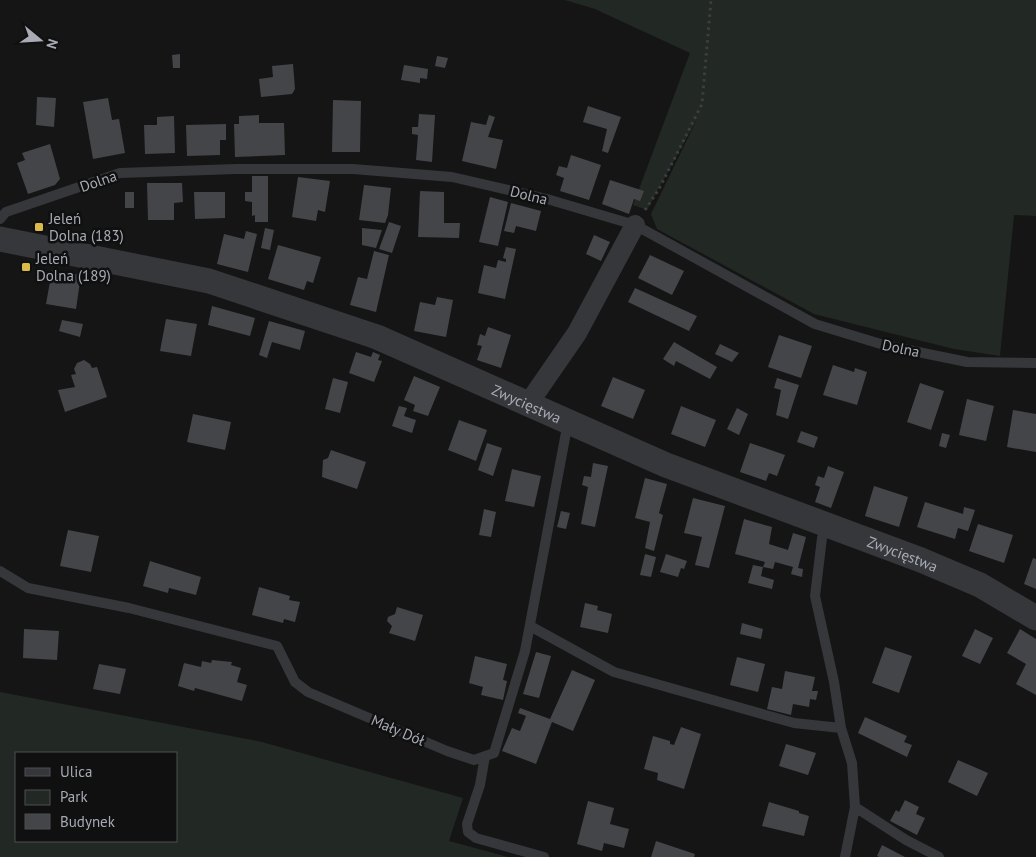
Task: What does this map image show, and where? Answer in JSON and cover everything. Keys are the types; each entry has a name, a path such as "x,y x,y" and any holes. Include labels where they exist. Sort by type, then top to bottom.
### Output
{"street":[{"path":"528,404 577,333 635,225"},
{"name":"Zwycięstwa","path":"0,238 209,281 376,337 666,465 921,560 980,585 1036,618"}],"lane":[{"name":"Dolna","path":"0,219 6,212 120,173 236,169 343,169 452,177 547,199 635,225 815,324 884,345 967,362 1036,363"},
{"path":"544,857 476,838 468,832 467,824 480,785 485,756 494,753 525,651 568,421"},
{"path":"826,525 822,538 815,596 834,682 841,728 852,763 855,807 846,856"},
{"name":"Mały Dół","path":"0,571 28,588 129,608 277,646 295,682 308,692 447,751 474,760 485,756"},
{"path":"530,626 614,672 794,723 841,728"},
{"path":"855,807 906,840 939,857"}],"path":[{"path":"635,225 660,189 702,104 712,0"}],"green space":[{"path":"565,0 1036,0 1036,216 1014,215 1000,356 954,349 814,314 657,229 651,214 697,119 647,210 633,205 690,53 595,9"},
{"path":"0,692 262,742 463,798 449,841 508,857 0,857"}],"building":[{"path":"180,54 180,68 173,68 172,55"},
{"path":"437,56 448,58 445,68 435,66"},
{"path":"293,64 295,89 292,94 261,97 259,79 273,77 272,66"},
{"path":"404,65 428,69 427,79 420,78 420,83 401,80"},
{"path":"37,97 56,98 54,127 36,125"},
{"path":"108,98 112,120 119,119 125,153 93,159 83,102"},
{"path":"333,100 361,101 360,152 332,152"},
{"path":"588,106 621,117 608,153 602,151 607,129 583,122"},
{"path":"419,114 435,115 432,162 416,160 418,135 412,134 412,127 418,127"},
{"path":"259,115 259,123 284,123 285,155 235,157 234,124 239,124 239,116"},
{"path":"489,115 495,117 488,137 503,140 496,169 462,161 471,122 486,125"},
{"path":"174,116 175,153 145,154 144,125 157,125 157,117"},
{"path":"226,124 226,140 220,140 220,155 187,156 186,125"},
{"path":"50,144 60,179 55,185 28,194 17,163 25,160 22,153"},
{"path":"571,155 601,165 589,200 560,191 564,178 556,175 559,166 567,168"},
{"path":"252,176 268,176 268,222 255,222 255,215 252,216 252,202 245,201 245,192 252,192"},
{"path":"298,177 330,181 325,212 318,210 316,221 292,217"},
{"path":"610,180 644,191 640,201 634,199 629,214 602,204"},
{"path":"147,183 182,183 183,202 174,203 174,220 148,220"},
{"path":"364,185 391,188 388,215 385,223 359,220"},
{"path":"420,191 444,192 444,223 460,223 459,238 418,237"},
{"path":"125,192 134,192 134,208 125,208"},
{"path":"194,192 225,192 225,218 195,219"},
{"path":"490,197 508,202 498,246 479,242"},
{"path":"511,203 541,211 536,231 516,226 514,233 504,231"},
{"path":"389,222 401,226 392,253 379,249"},
{"path":"265,228 274,230 270,250 261,248"},
{"path":"362,228 382,230 376,248 362,245"},
{"path":"246,231 257,234 248,272 217,264 224,234 244,239"},
{"path":"594,235 610,242 601,261 586,254"},
{"path":"278,245 321,257 313,283 307,281 304,290 268,279"},
{"path":"506,247 516,249 505,299 478,293 484,265 496,268 498,260 506,262 506,259 503,258"},
{"path":"374,251 389,255 376,312 350,305 358,277 367,279"},
{"path":"650,255 684,271 672,295 638,278"},
{"path":"52,270 81,275 76,309 46,304"},
{"path":"635,288 697,316 689,331 628,302"},
{"path":"437,297 453,300 446,337 414,331 420,302 435,305"},
{"path":"212,306 255,318 250,336 208,325"},
{"path":"166,319 197,324 191,356 160,351"},
{"path":"62,320 83,324 80,337 59,331"},
{"path":"269,321 305,331 300,350 272,342 267,358 259,355"},
{"path":"488,327 511,335 501,368 477,360 482,346 477,345 480,334 485,336"},
{"path":"779,335 812,346 801,378 768,367"},
{"path":"674,342 717,367 710,379 676,361 674,366 663,359"},
{"path":"720,344 739,353 732,362 715,354"},
{"path":"356,352 371,357 373,352 380,355 378,360 382,361 374,382 349,373"},
{"path":"84,360 92,368 97,367 107,397 65,412 58,390 75,387 71,375 76,374 74,369 77,363"},
{"path":"833,365 854,372 855,368 867,372 857,405 823,395"},
{"path":"414,376 440,387 428,416 413,411 415,405 404,400"},
{"path":"613,377 645,390 633,419 601,406"},
{"path":"333,378 348,382 340,413 325,409"},
{"path":"777,378 799,385 788,419 776,415 781,390 774,388"},
{"path":"920,383 944,391 931,430 907,422"},
{"path":"967,399 994,406 986,441 959,435"},
{"path":"399,406 407,408 404,416 416,420 412,433 392,426"},
{"path":"681,406 716,420 705,447 671,434"},
{"path":"737,408 748,414 739,435 727,429"},
{"path":"1013,410 1036,414 1036,452 1007,447"},
{"path":"193,414 231,422 225,450 187,442"},
{"path":"459,420 487,430 476,461 448,450"},
{"path":"801,431 818,437 814,448 797,442"},
{"path":"942,433 950,435 946,448 939,446"},
{"path":"487,443 502,448 493,476 478,470"},
{"path":"750,443 785,455 777,476 769,473 766,481 740,472"},
{"path":"331,450 366,462 357,489 322,477 323,460 328,458"},
{"path":"593,463 608,466 595,527 581,524 588,487 582,485 584,476 591,477"},
{"path":"828,466 844,472 831,508 815,502 820,487 815,485 818,476 824,478"},
{"path":"512,469 541,476 534,507 505,501"},
{"path":"645,478 667,484 659,513 663,515 654,551 645,548 650,522 635,518"},
{"path":"874,486 908,497 899,527 865,516"},
{"path":"693,498 725,506 709,568 695,565 702,537 684,533"},
{"path":"925,502 963,514 964,507 975,510 968,531 958,528 955,539 917,527"},
{"path":"484,509 496,512 491,537 479,535"},
{"path":"561,511 570,513 566,529 557,527"},
{"path":"744,519 772,527 769,544 788,550 793,533 806,537 798,568 803,569 802,577 791,574 793,567 775,562 773,569 763,567 765,562 735,554"},
{"path":"978,524 1013,535 1004,563 969,551"},
{"path":"68,530 99,536 91,572 60,566"},
{"path":"645,554 656,557 651,577 640,575"},
{"path":"666,554 687,561 684,569 681,568 678,577 660,572"},
{"path":"1033,558 1036,559 1036,589 1024,584"},
{"path":"150,561 201,577 196,595 169,588 168,593 143,586"},
{"path":"753,565 763,567 761,576 774,580 772,589 748,583"},
{"path":"259,587 290,596 289,600 300,602 295,622 284,619 283,623 252,615"},
{"path":"585,603 598,606 597,610 612,614 608,633 580,627"},
{"path":"397,607 423,615 415,641 389,633 392,626 387,621 388,617 395,614"},
{"path":"742,623 763,629 761,639 740,634"},
{"path":"24,629 59,631 57,660 23,658"},
{"path":"975,629 993,638 980,664 962,656"},
{"path":"1020,629 1036,639 1036,695 1016,684 1026,664 1007,653"},
{"path":"885,647 912,656 899,693 872,683"},
{"path":"536,652 551,656 539,698 523,694"},
{"path":"475,656 507,664 503,680 507,681 503,700 481,695 483,687 469,683"},
{"path":"737,657 765,664 758,692 730,685"},
{"path":"212,660 232,662 231,665 241,668 237,682 247,685 242,701 195,688 194,691 178,686 184,663 201,667 202,661 211,663"},
{"path":"99,664 126,669 120,694 93,689"},
{"path":"572,670 595,680 573,731 552,722 536,764 502,751 512,728 520,731 526,716 518,713 520,708 550,719"},
{"path":"785,671 815,677 812,691 818,691 816,700 810,699 809,707 793,704 791,715 767,709 772,687 782,689"},
{"path":"865,717 907,736 904,742 912,745 907,757 858,733"},
{"path":"681,727 701,734 684,789 657,780 658,773 644,769 653,736 670,741 670,744 674,745"},
{"path":"786,744 816,753 808,775 779,766"},
{"path":"958,760 988,773 977,796 948,782"},
{"path":"905,800 919,807 916,814 925,818 917,835 890,821 896,810 899,812"},
{"path":"588,801 614,808 610,824 629,829 624,848 604,843 602,851 577,844"},
{"path":"769,802 809,816 804,836 762,826"},
{"path":"656,841 695,854 694,857 651,857"},
{"path":"882,845 905,857 877,856"}],"place":[{"name":"Jeleń Dolna (183)","path":"39,227"},
{"name":"Jeleń Dolna (189)","path":"26,267"}]}
